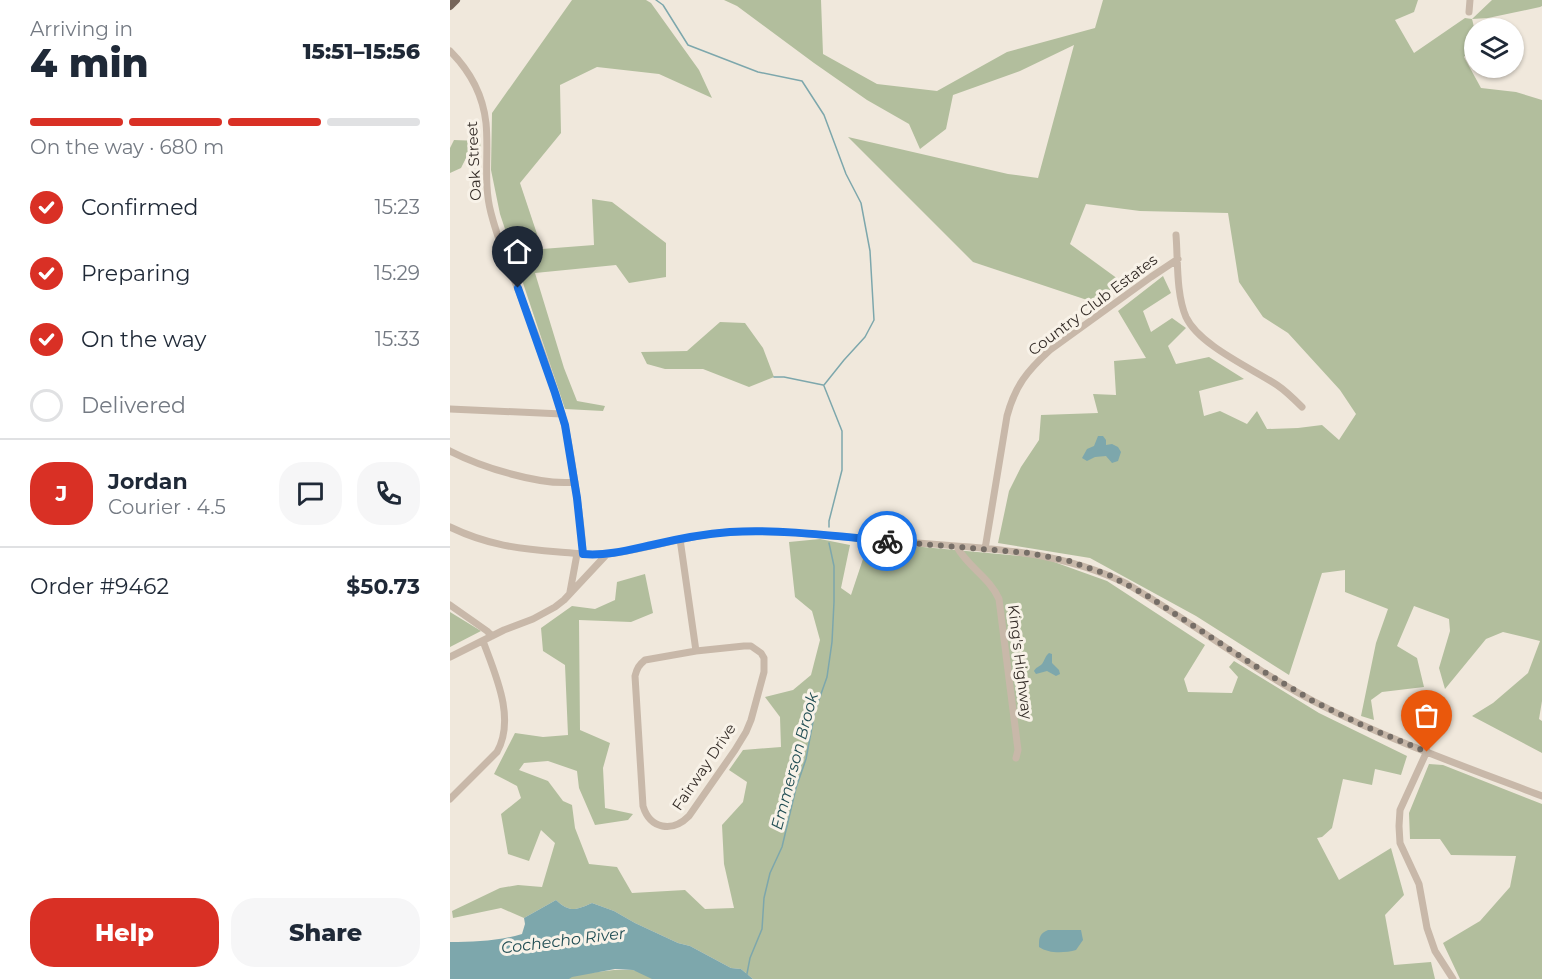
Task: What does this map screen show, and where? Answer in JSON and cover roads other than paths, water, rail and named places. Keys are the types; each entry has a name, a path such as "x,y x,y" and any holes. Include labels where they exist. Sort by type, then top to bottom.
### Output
{"main road":[{"path":"450,6 456,0"}],"street":[{"path":"1469,12 1470,0"},
{"name":"Oak Street","path":"450,51 464,67 482,99 486,124 490,211 562,414 574,482 582,554 570,593"},
{"name":"Country Club Estates","path":"1176,235 1182,304 1193,329 1208,342 1282,389 1302,406"},
{"name":"Country Club Estates","path":"985,549 1007,416 1019,384 1036,363 1058,344 1178,259"},
{"path":"450,409 562,414"},
{"path":"450,451 468,460 514,475 564,483 574,482"},
{"path":"450,527 486,542 531,550 582,554 607,554 680,539 730,532 756,532 805,533 1029,553 1069,561 1109,575 1146,595 1313,701 1427,752 1542,796"},
{"path":"680,539 696,651"},
{"name":"King's Highway","path":"957,547 963,558 992,587 999,599 1018,750 1016,758"},
{"path":"450,657 546,613 570,593 607,554"},
{"path":"450,605 492,636"},
{"path":"450,799 497,752 503,737 502,699 483,640"},
{"name":"Fairway Drive","path":"751,646 764,658 764,672 751,720 740,741 689,816 679,824 660,826 649,818 643,806 636,670 645,660 696,651 751,646"},
{"path":"1427,752 1400,810 1400,843 1419,884 1427,928 1435,951 1453,979"}],"water":[{"path":"1098,436 1103,436 1106,445 1112,444 1118,447 1121,452 1118,461 1112,463 1106,456 1095,457 1087,461 1082,458 1087,449 1094,446"},
{"path":"1049,653 1052,654 1052,663 1060,674 1056,676 1047,671 1036,674 1034,671"},
{"name":"Cochecho River","path":"556,900 569,909 577,909 592,903 614,911 678,943 690,946 731,968 741,969 753,979 652,979 633,970 615,969 569,979 450,979 450,942 486,941 522,934 524,918"},
{"path":"1048,930 1081,930 1083,940 1076,950 1047,951 1039,947 1039,939"}],"waterway":[{"name":"Emmerson Brook","path":"656,0 663,5 688,45 758,72 802,81 824,115 846,174 861,203 870,251 874,320 865,337 824,385"},
{"path":"774,377 823,385"},
{"name":"Emmerson Brook","path":"824,386 842,431 842,470 829,527"},
{"name":"Emmerson Brook","path":"746,979 750,958 762,929 764,898 770,873 782,847 796,788 806,759 815,711 827,677 834,602 834,566 829,543"}]}
